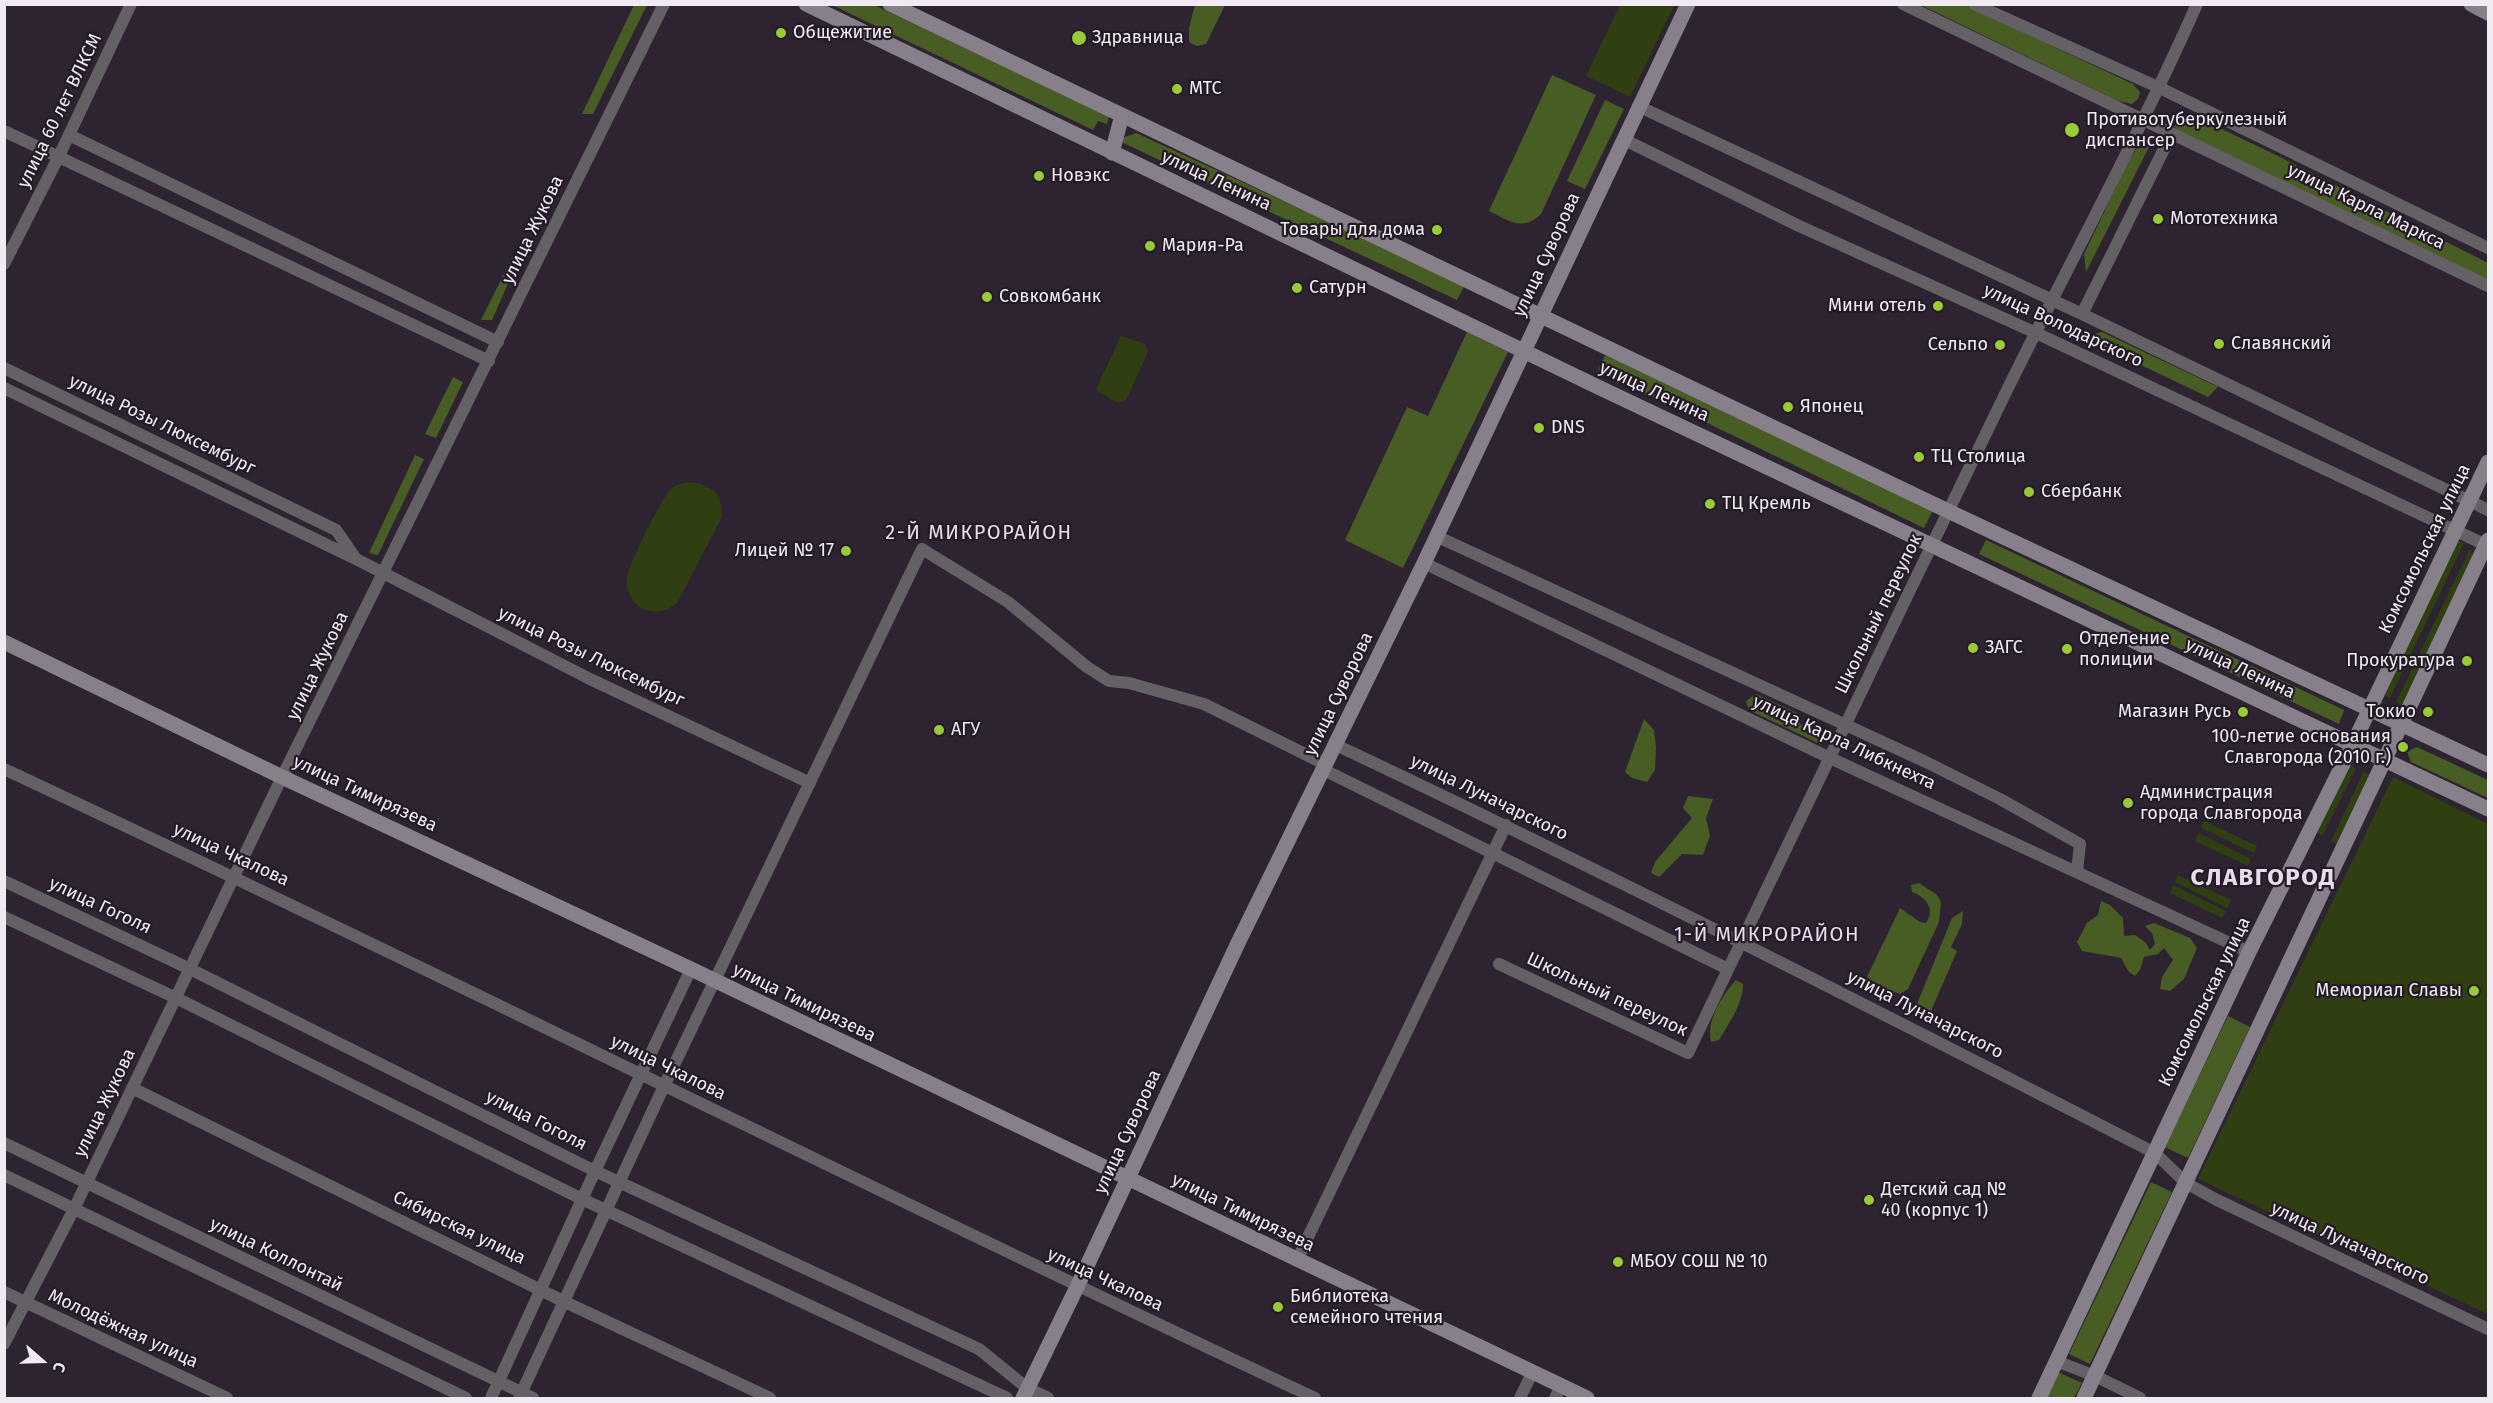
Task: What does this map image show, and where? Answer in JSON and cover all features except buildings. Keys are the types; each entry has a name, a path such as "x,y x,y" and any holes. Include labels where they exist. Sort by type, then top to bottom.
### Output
{"street":[{"name":"улица 60 лет ВЛКСМ","path":"4,264 59,156 131,4"},
{"name":"улица Жукова","path":"4,1344 74,1209 282,777 664,4"},
{"name":"улица Ленина","path":"806,4 1523,351 2488,809"},
{"name":"улица Ленина","path":"890,4 1948,511 2488,765"},
{"name":"улица Суворова","path":"1025,1393 1238,944 1424,563 1688,4"},
{"name":"улица Карла Маркса","path":"1903,4 2488,286"},
{"name":"улица Карла Маркса","path":"1974,4 2160,88 2488,248"},
{"name":"Школьный переулок","path":"1499,964 1688,1053 1846,725 1910,586 1933,544 2052,299 2160,88 2197,4"},
{"path":"2471,4 2488,13"},
{"name":"улица Володарского","path":"1638,106 2052,299 2488,510"},
{"path":"1112,153 1122,115"},
{"path":"4,131 489,361"},
{"path":"2082,314 2172,133"},
{"path":"69,135 498,342"},
{"name":"улица Володарского","path":"1623,139 1797,225 2036,333 2488,543"},
{"name":"улица Розы Люксембург","path":"4,368 336,530 358,560"},
{"name":"улица Розы Люксембург","path":"4,388 358,560 590,679 810,783"},
{"name":"Комсомольская улица","path":"2039,1398 2249,952 2353,744 2488,462"},
{"name":"улица Карла Либкнехта","path":"1436,536 1846,725 2000,799 2080,844 2077,871"},
{"path":"2084,1398 2488,543"},
{"path":"524,1397 664,1086 922,549 1008,602 1087,667 1109,681 1140,686 1204,704 1493,853 1728,969"},
{"name":"улица Карла Либкнехта","path":"1424,563 1830,758 2249,952"},
{"name":"улица Тимирязева","path":"4,642 282,777 691,969 1532,1373 1558,1392 1587,1398"},
{"name":"улица Луначарского","path":"1336,745 1506,825 1742,942 2154,1153 2186,1183 2295,1239 2488,1329"},
{"name":"улица Чкалова","path":"4,769 235,876 1077,1287 1316,1398"},
{"path":"1297,1260 1506,825"},
{"name":"улица Гоголя","path":"4,881 190,969 595,1171 979,1349 1025,1393 1048,1398"},
{"path":"4,917 176,998 582,1199 1007,1398"},
{"path":"491,1398 640,1074 691,969"},
{"name":"Сибирская улица","path":"132,1088 565,1302 770,1398"},
{"name":"улица Коллонтай","path":"4,1143 524,1397"},
{"path":"4,1175 466,1398"},
{"name":"Молодёжная улица","path":"4,1292 227,1398"},
{"path":"2056,1361 2095,1376 2140,1398"},
{"path":"1520,1398 1532,1373"}],"shaded area":[{"path":"634,5 647,5 593,114 582,114"},
{"path":"832,5 874,5 1109,116 1107,124 1098,121 1093,130"},
{"path":"1195,5 1225,5 1206,44 1197,46 1189,42 1189,28"},
{"path":"1620,5 1674,5 1630,97 1586,76"},
{"path":"1921,5 1965,5 2133,84 2140,92 2138,99 2132,104 2118,101"},
{"path":"1552,75 1596,95 1541,214 1528,223 1516,223 1489,211"},
{"path":"1605,100 1624,109 1585,189 1567,181"},
{"path":"2195,121 2211,124 2274,154 2488,263 2488,283 2181,134 2174,126"},
{"path":"1136,133 1465,285 1457,300 1117,140"},
{"path":"2143,138 2150,142 2149,147 2086,272 2084,254 2128,162"},
{"path":"513,256 520,256 492,320 481,320"},
{"path":"1467,332 1508,352 1403,568 1345,540 1407,407 1428,416"},
{"path":"2102,332 2218,387 2208,397 2082,337"},
{"path":"1121,336 1145,344 1148,352 1126,400 1118,403 1097,391 1097,387"},
{"path":"1605,355 1933,510 1924,528 1598,370"},
{"path":"453,377 463,382 436,438 425,434"},
{"path":"415,455 424,459 378,555 369,553"},
{"path":"689,482 699,483 716,492 721,504 722,517 677,603 669,609 660,611 643,609 631,597 628,588 628,572 645,534 669,491 673,487"},
{"path":"1986,540 2344,710 2339,724 1979,554"},
{"path":"2456,541 2464,543 2390,698 2383,695"},
{"path":"2470,549 2475,564 2403,707 2396,702"},
{"path":"1756,694 1797,713 1800,724 1821,735 1822,745 1749,710 1746,701"},
{"path":"1644,719 1654,730 1656,747 1655,770 1647,782 1632,778 1625,772"},
{"path":"2417,747 2488,780 2488,798 2411,762 2407,752"},
{"path":"2349,766 2356,768 2322,836 2317,832"},
{"path":"2364,771 2369,775 2337,844 2331,841"},
{"path":"2393,777 2488,824 2488,1314 2198,1179"},
{"path":"1688,796 1713,799 1706,818 1710,836 1703,855 1682,854 1659,877 1651,873 1655,862 1692,818 1683,808"},
{"path":"2204,821 2257,846 2254,853 2201,828"},
{"path":"2199,833 2251,859 2248,866 2195,841"},
{"path":"2178,875 2231,900 2227,908 2175,882"},
{"path":"1919,883 1937,895 1941,902 1939,922 1908,989 1900,994 1882,987 1867,977 1900,908 1920,922 1926,923 1929,918 1928,904 1922,897 1912,892 1911,885"},
{"path":"2173,885 2226,911 2222,918 2170,893"},
{"path":"2101,901 2110,905 2123,918 2124,936 2135,935 2146,943 2150,950 2155,944 2152,933 2145,926 2154,923 2190,938 2197,948 2184,979 2170,991 2160,989 2162,977 2173,960 2164,948 2158,954 2144,957 2140,970 2135,976 2129,972 2121,958 2082,951 2077,942 2087,923 2098,915"},
{"path":"1963,911 1962,924 1951,947 1957,951 1931,1011 1917,1004 1952,918"},
{"path":"1736,980 1743,984 1738,1006 1719,1040 1711,1042 1711,1025 1716,1009"},
{"path":"2228,1016 2250,1027 2188,1158 2165,1147"},
{"path":"2151,1182 2172,1192 2090,1364 2069,1354"},
{"path":"2058,1372 2082,1383 2074,1398 2045,1398"}],"place":[{"name":"Общежитие","path":"781,33"},
{"name":"Здравница","path":"1079,38"},
{"name":"МТС","path":"1177,89"},
{"name":"Противотуберкулезный диспансер","path":"2072,130"},
{"name":"Новэкс","path":"1039,176"},
{"name":"Мототехника","path":"2158,219"},
{"name":"Товары для дома","path":"1437,230"},
{"name":"Мария-Ра","path":"1150,246"},
{"name":"Сатурн","path":"1297,288"},
{"name":"Совкомбанк","path":"987,297"},
{"name":"Мини отель","path":"1938,306"},
{"name":"Славянский","path":"2219,344"},
{"name":"Сельпо","path":"2000,345"},
{"name":"Японец","path":"1788,407"},
{"name":"DNS","path":"1539,428"},
{"name":"ТЦ Столица","path":"1919,457"},
{"name":"Сбербанк","path":"2029,492"},
{"name":"ТЦ Кремль","path":"1710,504"},
{"name":"Лицей № 17","path":"846,551"},
{"name":"ЗАГС","path":"1973,648"},
{"name":"Отделение полиции","path":"2067,649"},
{"name":"Прокуратура","path":"2467,661"},
{"name":"Магазин Русь","path":"2243,712"},
{"name":"Токио","path":"2428,712"},
{"name":"АГУ","path":"939,730"},
{"name":"100-летие основания Славгорода (2010 г.)","path":"2403,747"},
{"name":"Администрация города Славгорода","path":"2128,803"},
{"name":"Мемориал Славы","path":"2474,991"},
{"name":"Детский сад № 40 (корпус 1)","path":"1869,1200"},
{"name":"МБОУ СОШ № 10","path":"1618,1262"},
{"name":"Библиотека семейного чтения","path":"1278,1307"}],"district":[{"name":"2-Й МИКРОРАЙОН","path":"979,533"},
{"name":"СЛАВГОРОД","path":"2263,878"},
{"name":"1-Й МИКРОРАЙОН","path":"1767,935"}]}
